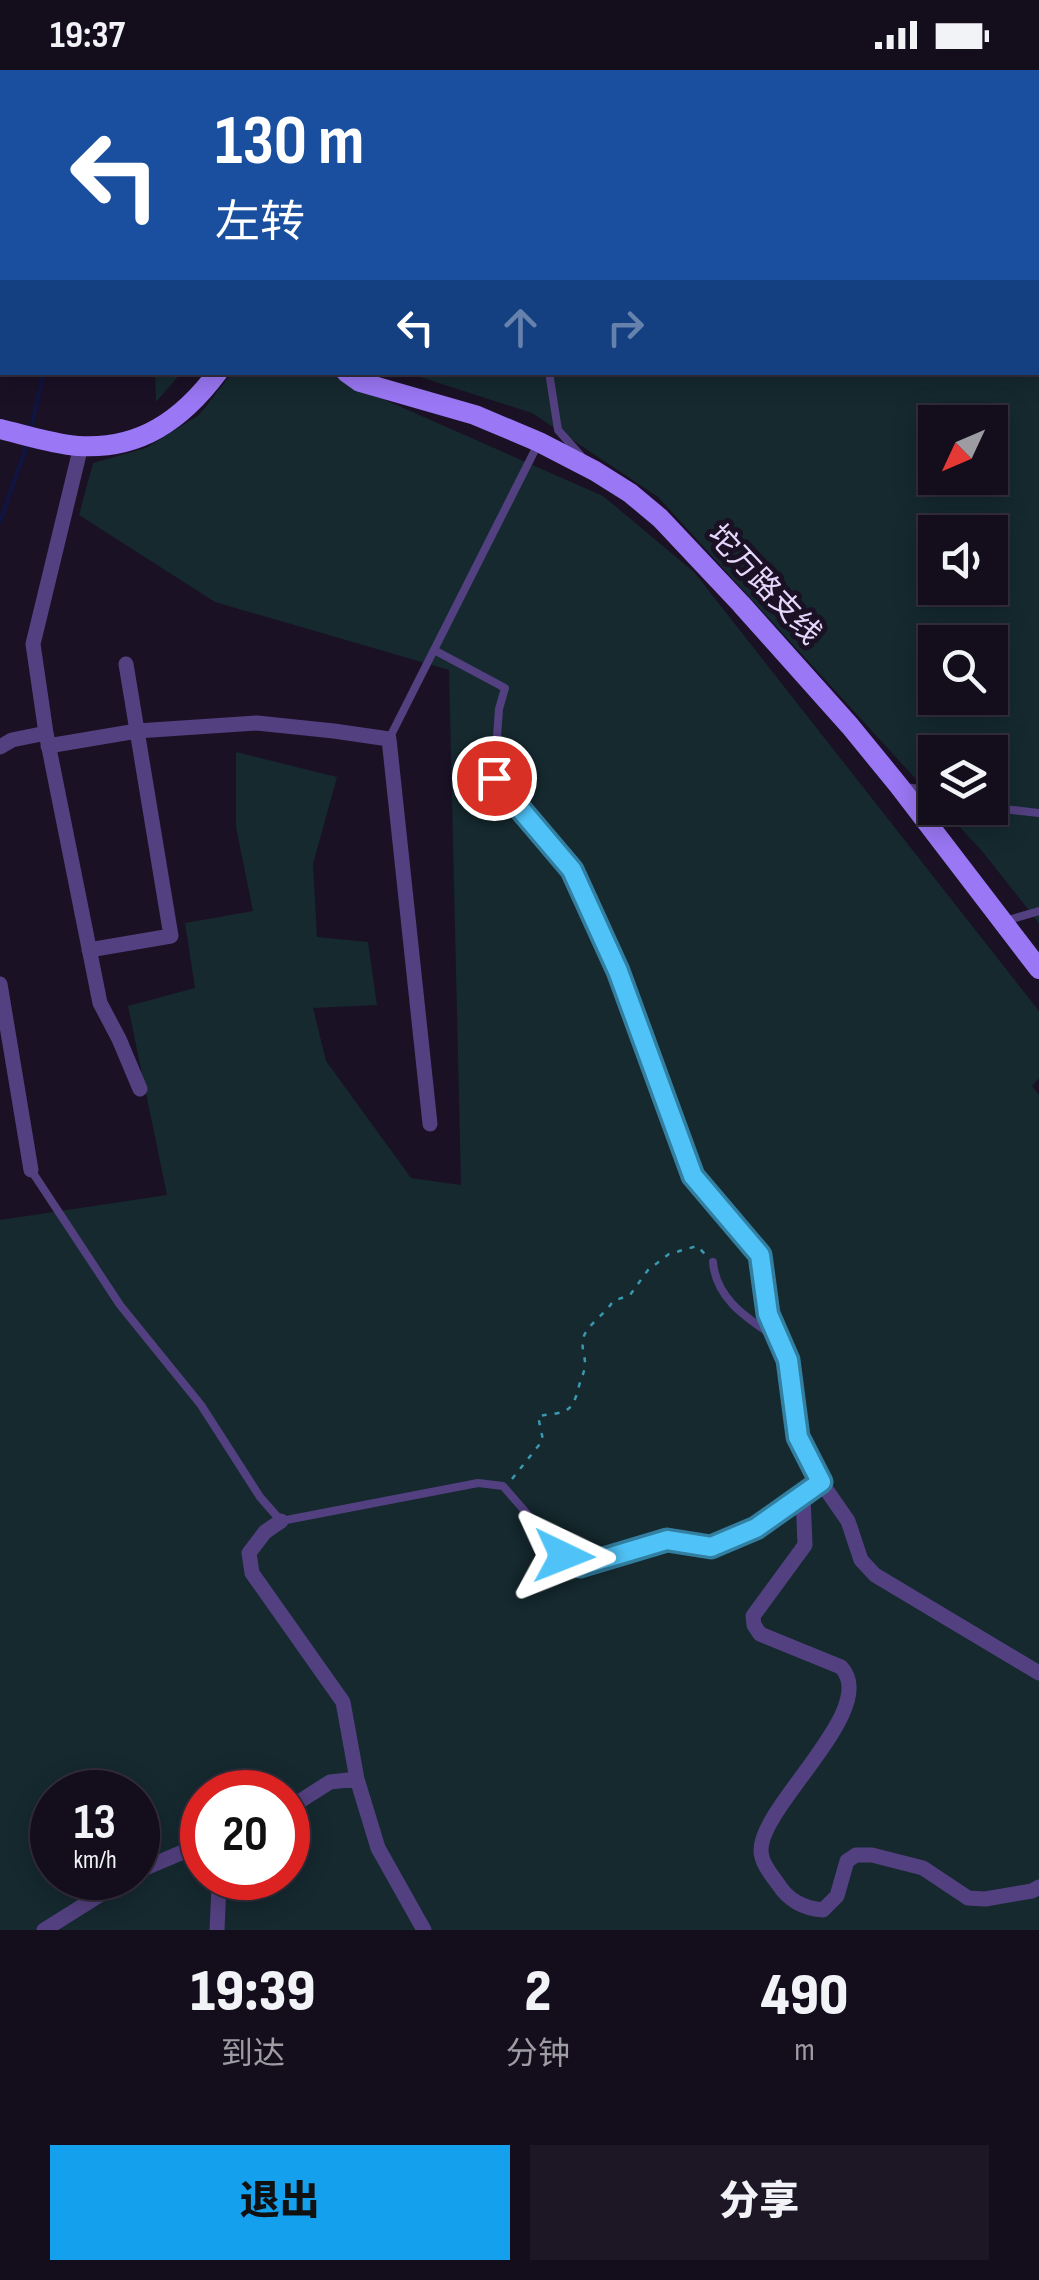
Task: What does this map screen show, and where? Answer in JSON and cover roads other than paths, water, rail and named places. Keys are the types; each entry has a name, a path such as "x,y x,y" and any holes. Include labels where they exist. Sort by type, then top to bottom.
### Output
{"main road":[{"path":"0,430 70,445 126,444 159,430 193,402 216,375"},
{"name":"坨万路支线","path":"350,375 360,382 476,414 539,442 596,471 660,518 797,665 899,786 1039,969"}],"street":[{"path":"70,445 33,644 47,740 100,1004 140,1089"},
{"path":"89,950 171,936 126,664"},
{"path":"0,747 12,740 257,723 389,740 430,1124"},
{"path":"0,984 31,1170"},
{"path":"760,1255 768,1314 788,1360 798,1437 821,1482 848,1521 861,1560 875,1575 1039,1673"},
{"path":"803,1495 805,1546 754,1616 754,1625 760,1634 841,1667 851,1685 842,1716 770,1824 760,1846 763,1862 781,1889 796,1902 823,1910 837,1896 847,1861 856,1854 923,1868 968,1898 984,1899 1039,1887"},
{"path":"282,1521 265,1532 249,1553 252,1573 343,1702 357,1780 378,1848 424,1930"},
{"path":"310,1795 330,1782 357,1780"},
{"path":"44,1930 92,1900"},
{"path":"217,1930 219,1900"}],"lane":[{"path":"549,375 558,430 596,471"},
{"path":"389,740 539,442"},
{"path":"434,650 506,688 499,708 494,778 572,870 618,971 693,1176 760,1255"},
{"path":"899,786 918,789"},
{"path":"1008,810 1039,812"},
{"path":"1002,921 1039,911"},
{"path":"31,1170 120,1305 201,1404 260,1497 282,1521 478,1484 503,1486 564,1556 580,1566 667,1540 711,1547 756,1528 821,1482"},
{"path":"713,1262 714,1277 732,1305 779,1339"}],"waterway":[{"path":"31,428 43,375"},
{"path":"0,522 28,442"}]}
